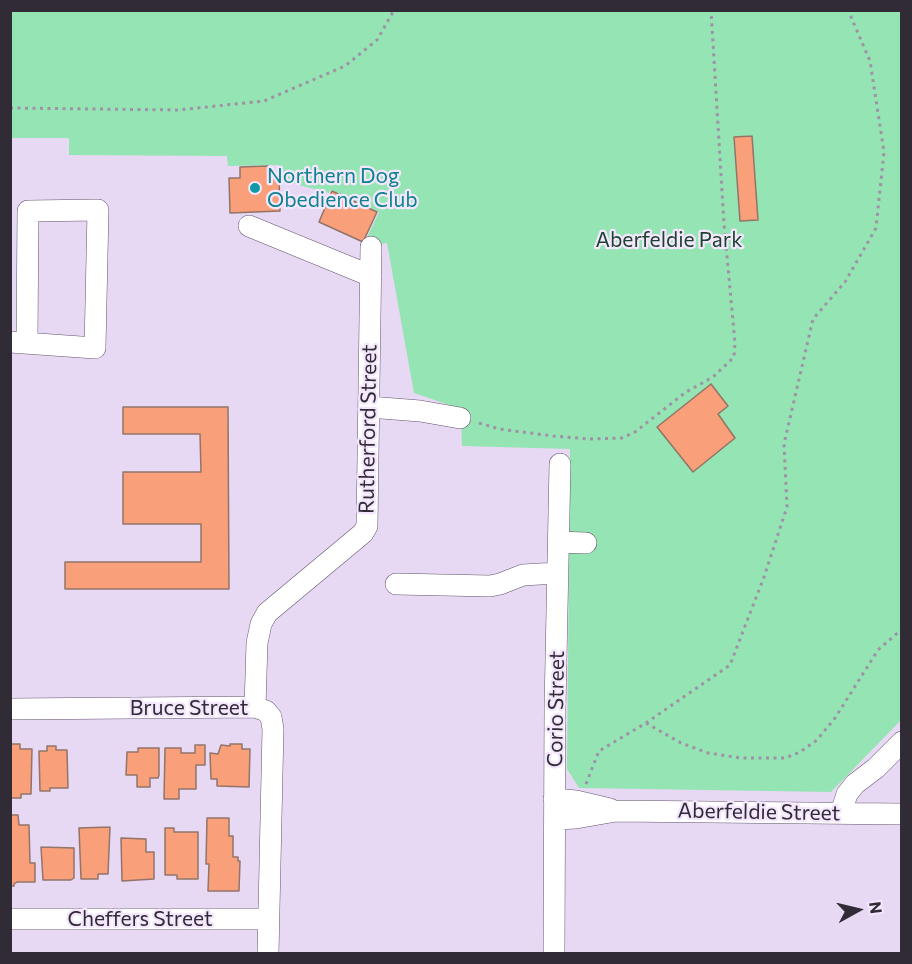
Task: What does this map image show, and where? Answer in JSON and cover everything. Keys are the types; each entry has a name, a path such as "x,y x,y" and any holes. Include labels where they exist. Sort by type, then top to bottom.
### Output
{"street":[{"path":"98,210 95,348 19,342 28,211 98,210"},
{"path":"249,226 371,276"},
{"name":"Rutherford Street","path":"255,707 257,643 261,624 267,613 365,530 368,507 371,247"},
{"path":"369,407 420,411 460,418"},
{"name":"Corio Street","path":"554,954 560,464"},
{"path":"558,542 586,543"},
{"path":"396,584 490,586 523,575 557,573"},
{"name":"Bruce Street","path":"10,709 255,707 266,711 273,729 268,954"},
{"path":"841,813 851,789 902,742"},
{"path":"864,813 865,798 876,768"},
{"name":"Aberfeldie Street","path":"554,809 576,801 616,811"},
{"name":"Aberfeldie Street","path":"554,809 576,818 616,811 902,814"},
{"name":"Cheffers Street","path":"10,919 269,919"}],"path":[{"path":"10,108 178,110 264,101 345,66 378,40 394,10"},
{"path":"460,418 499,429 553,436 590,439 622,438 635,432 686,392 713,377 734,357 735,343 724,224 711,10"},
{"path":"576,801 576,788 585,788 599,751 646,723 730,665 764,577 787,507 784,444 813,319 845,282 876,228 884,152 870,61 848,10"},
{"path":"646,723 681,743 708,753 741,758 785,758 800,752 817,740 835,718 878,650 902,630"}],"green space":[{"name":"Aberfeldie Park","path":"10,11 901,11 901,720 831,792 579,788 567,769 570,449 462,446 461,409 414,393 387,243 363,246 379,212 331,190 329,193 280,180 279,165 228,166 227,156 69,155 69,138 11,138"}],"building":[{"path":"752,136 758,220 740,221 734,137"},
{"name":"Northern Dog Obedience Club","path":"268,166 268,177 279,177 280,211 230,213 229,178 240,178 240,167"},
{"path":"332,191 377,212 363,242 319,222"},
{"path":"711,384 728,406 718,414 735,438 693,472 657,427"},
{"path":"123,407 228,407 229,589 65,589 65,562 201,562 201,524 123,524 123,472 201,472 200,434 123,434"},
{"path":"10,744 20,744 20,749 32,749 31,794 21,794 21,798 10,798"},
{"path":"230,744 242,744 242,749 250,749 249,787 217,786 217,779 211,779 210,753 218,754 221,745 230,746"},
{"path":"195,745 205,745 205,765 196,765 196,789 179,789 179,799 164,799 165,748 181,748 181,753 195,753"},
{"path":"47,746 56,746 56,750 67,750 68,788 50,788 50,791 40,791 39,751 47,751"},
{"path":"138,748 159,748 159,775 158,778 150,778 150,787 137,787 137,775 126,775 127,752 138,752"},
{"path":"10,815 18,815 19,825 29,825 30,863 35,863 35,882 17,882 14,886 10,886"},
{"path":"207,818 229,818 229,836 233,836 233,857 238,857 240,861 239,891 208,891"},
{"path":"110,827 108,874 98,874 98,879 81,879 79,828"},
{"path":"165,828 174,828 174,832 198,832 198,879 177,879 177,875 165,875"},
{"path":"121,838 146,839 146,852 154,852 154,879 122,881"},
{"path":"41,847 74,848 74,878 71,880 43,880"}],"place":[{"name":"Northern Dog Obedience Club","path":"255,188"}]}
